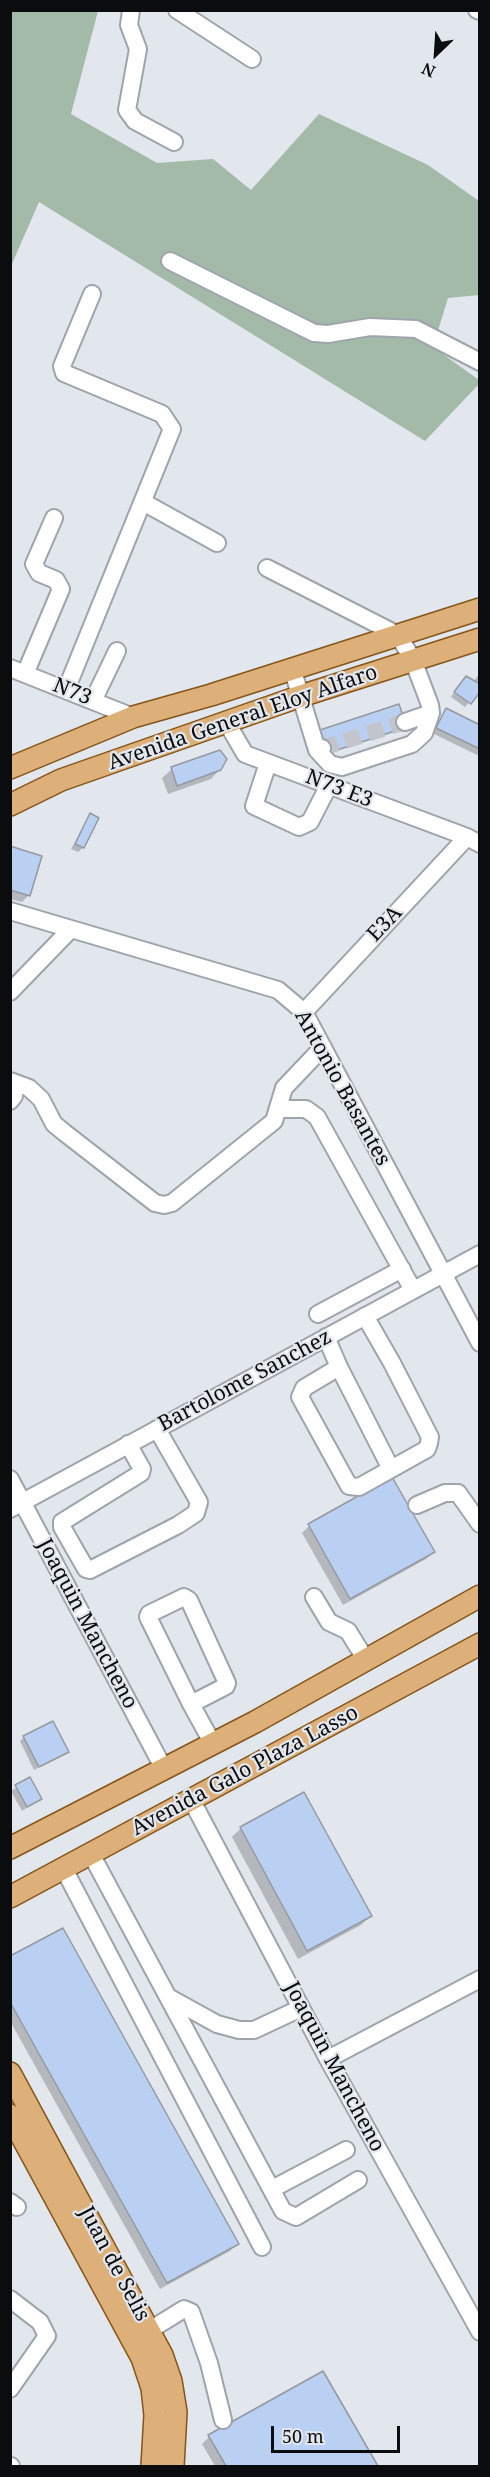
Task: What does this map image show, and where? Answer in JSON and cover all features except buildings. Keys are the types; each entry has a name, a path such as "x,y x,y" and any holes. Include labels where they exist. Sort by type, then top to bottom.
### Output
{"main road":[{"name":"Avenida General Eloy Alfaro","path":"10,768 133,717 480,609"},
{"name":"Avenida General Eloy Alfaro","path":"10,805 61,780 301,696 480,639"},
{"name":"Avenida Galo Plaza Lasso","path":"10,1848 213,1744 480,1596"},
{"name":"Avenida Galo Plaza Lasso","path":"10,1897 480,1644"},
{"name":"Juan de Selis","path":"10,2073 162,2355 173,2392 176,2412 173,2466"},
{"name":"Juan de Selis","path":"10,2115 142,2358 152,2388 156,2415 152,2466"}],"street":[{"path":"131,10 129,25 138,49 127,110 135,121 174,142"},
{"path":"177,10 252,59"},
{"path":"170,261 300,328 328,334 370,327 416,329 480,362"},
{"path":"66,690 172,429 169,420 162,414 64,373 62,366 92,294"},
{"path":"143,501 217,543"},
{"path":"18,671 62,589 56,580 39,573 34,564 54,518"},
{"path":"267,568 398,635 413,660 431,713 418,741 342,767 330,764 319,749 292,668"},
{"path":"93,701 117,651"},
{"name":"N73","path":"18,671 133,717"},
{"path":"405,722 431,713"},
{"name":"N73 E3","path":"227,723 245,754 473,841"},
{"path":"268,763 254,806 299,827 310,822 328,786"},
{"name":"E3A","path":"304,1012 473,841"},
{"name":"Antonio Basantes","path":"10,911 278,990 304,1012 480,1343"},
{"path":"10,992 71,929"},
{"path":"12,1093 29,1088 41,1099 54,1124 155,1203 164,1205 172,1203 274,1121 284,1088 323,1047"},
{"path":"279,1109 306,1109 317,1117 413,1290"},
{"name":"Bartolome Sanchez","path":"16,1505 480,1254"},
{"path":"318,1314 402,1269"},
{"path":"339,1367 304,1389 300,1397 349,1486 359,1487 427,1449 429,1437 392,1363 364,1316"},
{"path":"326,1337 391,1469"},
{"path":"128,1444 142,1469 141,1473 62,1522 62,1527 83,1566 90,1570 178,1525 196,1513 199,1502 157,1429"},
{"name":"Joaquin Mancheno","path":"10,1479 16,1505 164,1769"},
{"path":"417,1505 445,1493 458,1493 480,1524"},
{"path":"191,1704 226,1686 227,1683 189,1600 184,1597 149,1614 148,1617 191,1704 213,1744"},
{"path":"314,1598 329,1622 348,1631 366,1660"},
{"name":"Joaquin Mancheno","path":"192,1800 328,2058 478,2324"},
{"path":"91,1854 284,2211 296,2217 358,2180"},
{"path":"64,1869 262,2247"},
{"path":"328,2058 480,1979"},
{"path":"168,1997 217,2024 239,2030 254,2030 302,2008"},
{"path":"272,2189 346,2150"},
{"path":"10,2299 40,2322 47,2336 10,2389"},
{"path":"150,2330 184,2309 191,2312 209,2362 223,2420"}],"green space":[{"path":"11,11 98,11 71,114 157,163 213,159 251,190 319,114 428,165 479,201 479,295 448,298 433,347 479,380 479,384 425,441 39,202 11,266"}],"tunnel":[{"path":"322,748 405,722"}]}
